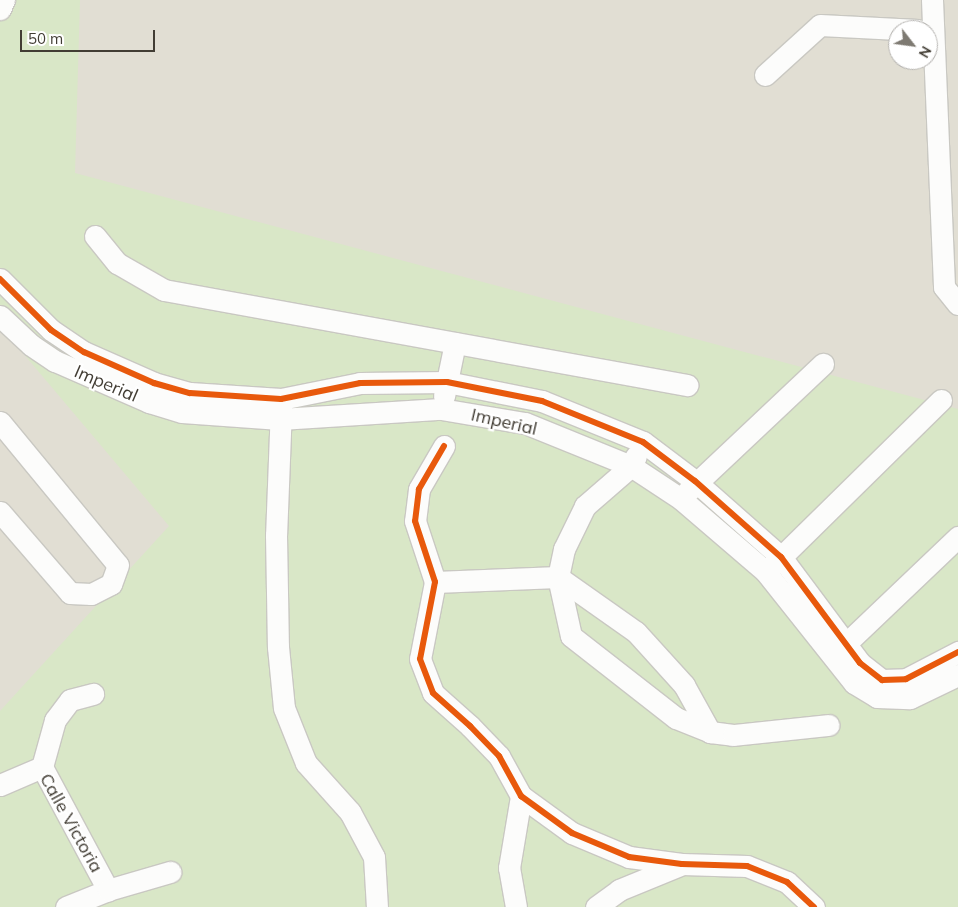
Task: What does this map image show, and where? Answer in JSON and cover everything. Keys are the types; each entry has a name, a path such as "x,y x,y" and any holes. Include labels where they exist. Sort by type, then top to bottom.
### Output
{"street":[{"path":"0,10 4,0"},
{"path":"928,20 932,0"},
{"path":"765,75 820,25 888,29"},
{"path":"929,70 944,287 958,304"},
{"path":"95,236 117,263 164,290 687,385"},
{"path":"0,280 51,330 84,352 154,383 186,402 281,409 360,383 447,382 542,402 643,442 695,481 773,564 839,651 854,683 877,697 910,698 958,674"},
{"name":"Imperial","path":"0,316 31,345 55,361 105,384 186,402"},
{"path":"441,409 455,343"},
{"path":"681,499 695,481 823,364"},
{"path":"773,564 941,400"},
{"path":"281,409 276,535 278,647 284,708 306,763 350,812 374,857 377,907"},
{"name":"Imperial","path":"281,409 441,409 525,423 631,466 773,564"},
{"path":"0,422 118,565 111,584 91,594 70,593 0,512"},
{"path":"643,442 631,466 585,506 564,549 558,577 571,636 676,718 710,732 733,735 828,725"},
{"path":"444,446 419,489 415,521 435,582 420,659 432,693 470,726 499,756 520,796 572,833 629,857 682,864 747,866 787,882 814,907"},
{"path":"839,651 958,537"},
{"path":"435,582 558,577 636,632 684,685 710,732"},
{"path":"839,651 860,663 882,680 906,679 958,652"},
{"path":"42,767 55,720 70,700 92,694"},
{"name":"Calle Victoria","path":"0,785 42,767 108,890"},
{"path":"516,907 509,868 520,796"},
{"path":"596,907 619,890 682,864"},
{"path":"66,907 108,890 170,872"}],"shaded area":[{"path":"0,0 958,0 958,907 0,907"}],"green space":[{"path":"0,0 80,0 75,173 958,409 958,907 0,907 0,711 169,526 0,326"}],"cycle path":[{"path":"0,279 51,330 84,352 154,383 190,393 281,399 360,383 447,382 542,401 643,442 695,481 781,557 860,663 882,680 906,679 958,652"},
{"path":"444,446 419,489 415,521 435,582 420,659 433,693 470,726 499,756 521,796 572,833 629,857 682,864 747,866 787,882 814,907"}]}
